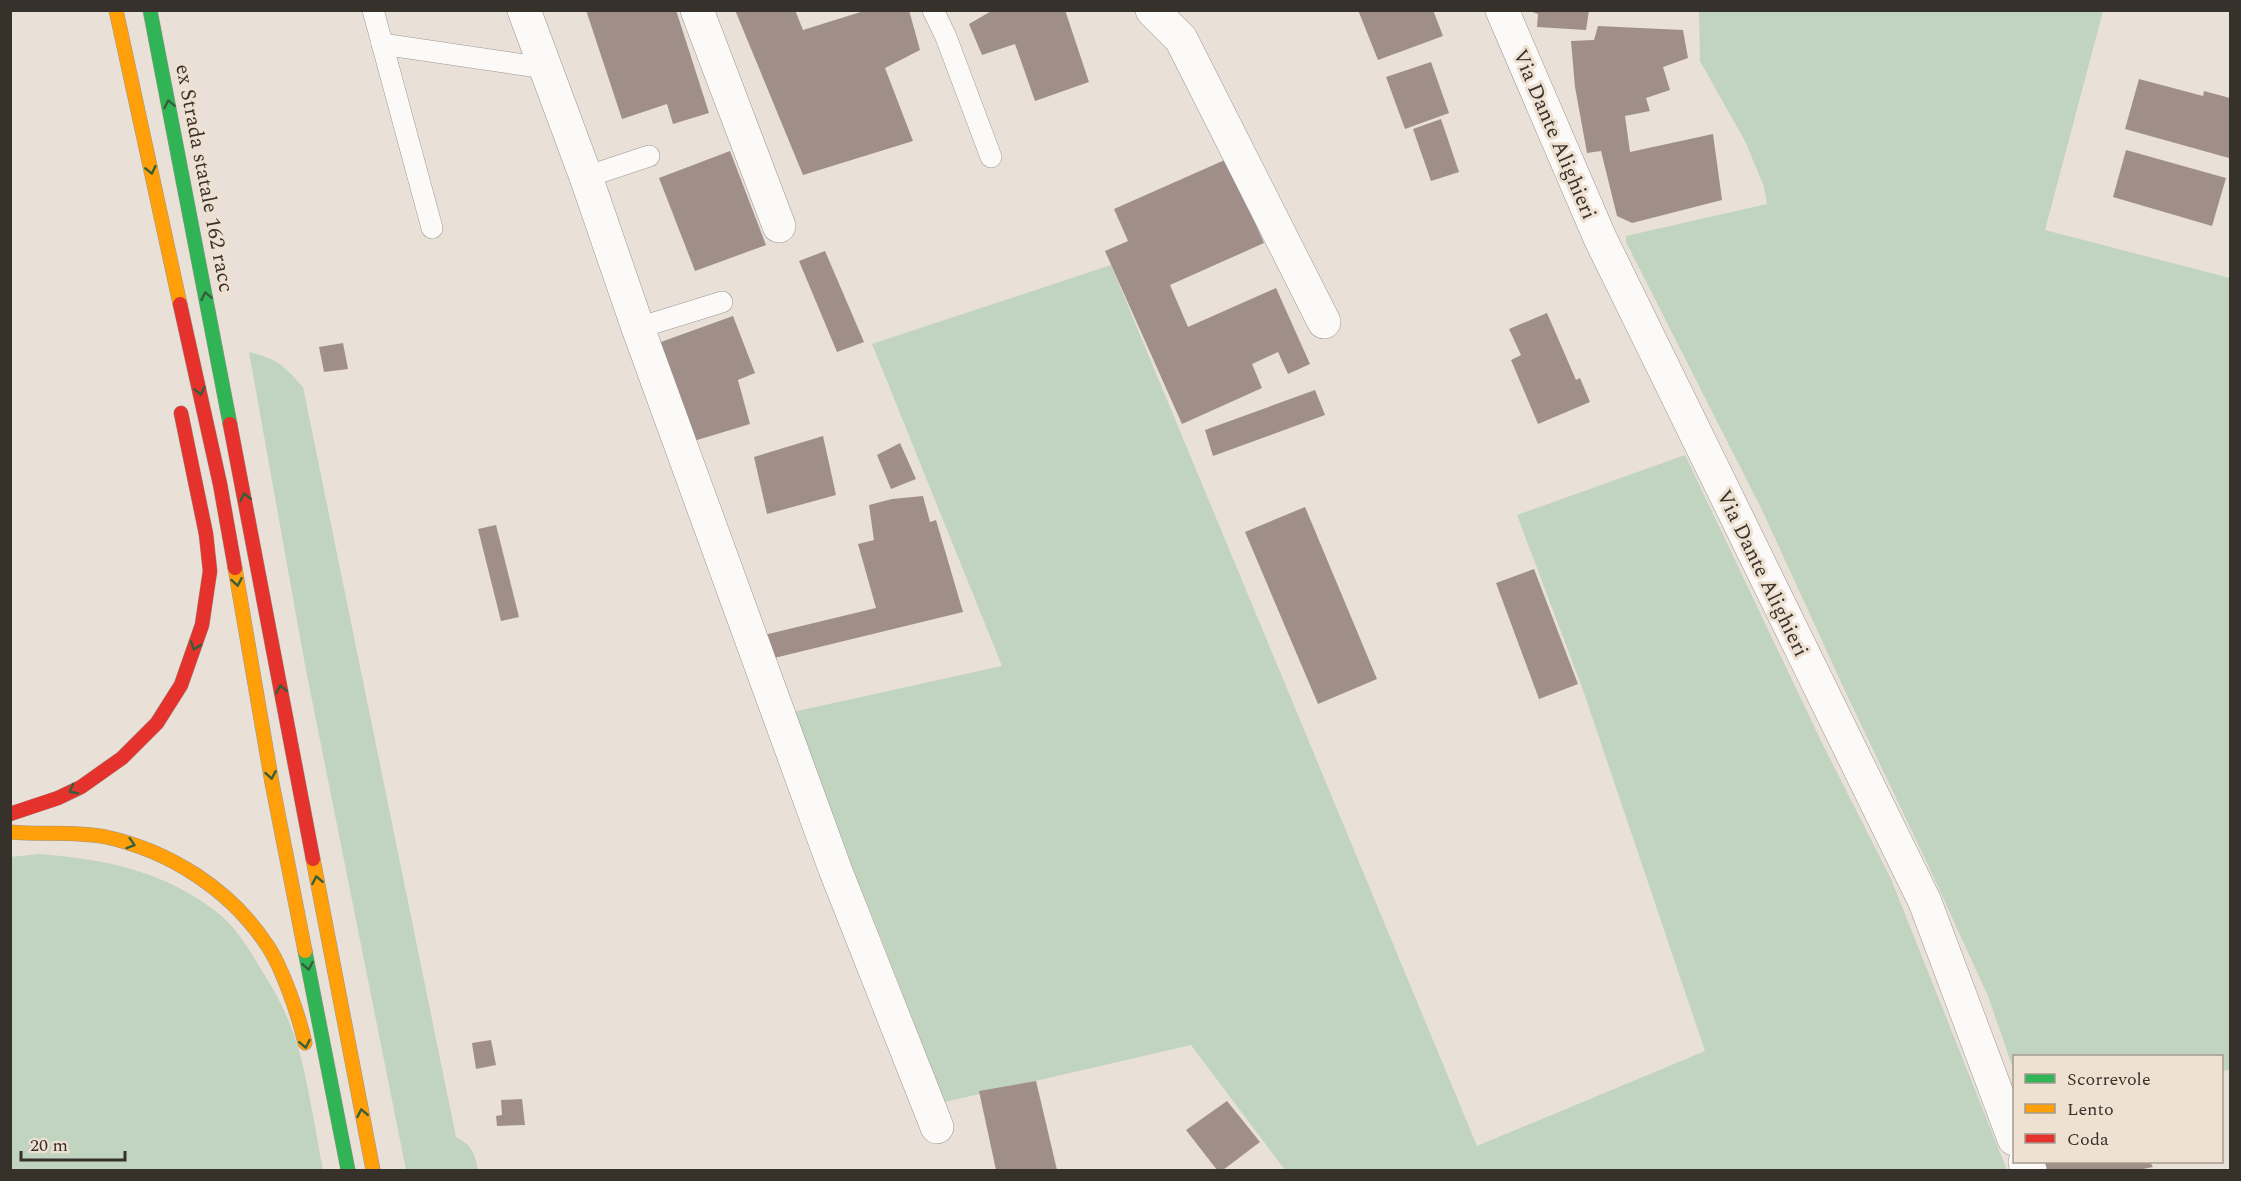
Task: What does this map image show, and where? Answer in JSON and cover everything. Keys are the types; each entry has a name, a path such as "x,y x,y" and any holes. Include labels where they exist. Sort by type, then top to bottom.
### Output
{"highway":[{"path":"116,10 220,484 272,783 348,1170"},
{"name":"ex Strada statale 162 racc","path":"150,10 218,353 373,1170"},
{"path":"177,352 187,334"},
{"path":"10,814 67,794 108,770 143,741 172,701 184,677 206,609 210,570 204,524 179,400"},
{"path":"10,832 79,833 128,843 170,859 206,883 241,912 268,947 302,1024 308,1058"}],"street":[{"path":"524,10 835,869 937,1127"},
{"path":"698,10 779,226"},
{"path":"1152,10 1181,39 1324,322"},
{"name":"Via Dante Alighieri","path":"1502,10 1600,238 1925,902 2013,1136"}],"lane":[{"path":"373,10 432,228"},
{"path":"933,10 946,37 991,157"},
{"path":"382,44 545,68"},
{"path":"586,177 650,156"},
{"path":"638,328 722,302"}],"green space":[{"path":"1699,11 2103,11 2045,230 2230,278 2230,1070 2223,1071 2223,1055 2013,1055 2013,1068 1988,996 1763,512 1626,242 1626,236 1767,204 1764,187 1746,143 1700,61"},
{"path":"1111,265 1477,1146 1705,1051 1583,690 1517,515 1685,455 1823,745 1891,879 2007,1170 1285,1170 1191,1045 945,1102 870,910 788,713 1002,666 872,344"},
{"path":"249,352 267,357 280,364 303,387 456,1137 472,1150 478,1170 406,1170 305,665"},
{"path":"39,854 87,859 155,877 198,899 218,913 231,926 248,948 275,992 294,1035 301,1058 323,1170 11,1170 10,857"}],"building":[{"path":"586,10 676,10 709,113 673,124 667,104 622,119"},
{"path":"735,10 795,10 803,30 867,10 909,10 920,50 885,68 913,141 803,175"},
{"path":"993,10 1065,10 1089,82 1035,101 1015,44 982,55 969,24"},
{"path":"1358,10 1433,10 1443,36 1378,60"},
{"path":"1527,10 1589,10 1586,30 1537,27 1538,14"},
{"path":"1598,26 1683,30 1688,58 1663,67 1670,90 1646,98 1650,111 1625,116 1630,152 1713,134 1722,200 1632,223 1617,216 1601,151 1587,153 1575,87 1571,41 1594,40"},
{"path":"1431,62 1449,113 1405,129 1386,77"},
{"path":"2139,79 2203,96 2204,91 2230,98 2229,158 2125,129"},
{"path":"1441,119 1459,172 1431,181 1413,129"},
{"path":"2126,150 2226,178 2212,226 2113,197"},
{"path":"730,151 766,245 695,271 659,178"},
{"path":"1227,159 1264,243 1170,285 1188,327 1276,288 1310,364 1288,374 1278,352 1252,364 1262,388 1182,424 1105,251 1128,241 1114,209"},
{"path":"825,251 864,342 837,352 799,261"},
{"path":"1547,313 1576,380 1580,378 1590,402 1538,424 1511,360 1521,355 1509,329"},
{"path":"733,316 755,373 738,380 750,424 684,444 647,347"},
{"path":"343,343 348,369 324,372 319,347"},
{"path":"1315,390 1325,415 1213,456 1205,430"},
{"path":"823,436 836,495 767,514 754,457"},
{"path":"900,443 916,479 891,489 877,455"},
{"path":"923,496 930,522 936,520 963,612 766,660 760,636 876,608 858,544 874,540 869,505 892,499"},
{"path":"1305,507 1377,679 1318,704 1245,532"},
{"path":"496,525 519,617 501,621 478,529"},
{"path":"1534,569 1578,684 1539,699 1496,583"},
{"path":"491,1040 496,1065 476,1069 472,1043"},
{"path":"1036,1081 1057,1170 996,1170 979,1091"},
{"path":"522,1099 525,1125 497,1126 496,1116 502,1115 501,1100"},
{"path":"1227,1101 1260,1142 1223,1170 1217,1170 1186,1130"},
{"path":"2042,1163 2151,1163 2153,1167 2138,1170 2044,1170"}],"traffic: fast":[{"path":"150,10 230,424"},
{"path":"305,951 348,1170"}],"traffic: slow":[{"path":"116,10 180,304"},
{"path":"235,568 272,783 305,951"},
{"path":"10,832 82,834 130,843 176,863 217,890 252,925 273,954 299,1019 305,1043"},
{"path":"313,859 373,1170"}],"traffic: jam":[{"path":"180,304 220,484 235,568"},
{"path":"10,814 58,798 81,787 122,758 157,723 181,685 202,625 210,571 206,534 181,413"},
{"path":"230,424 313,859"}]}
